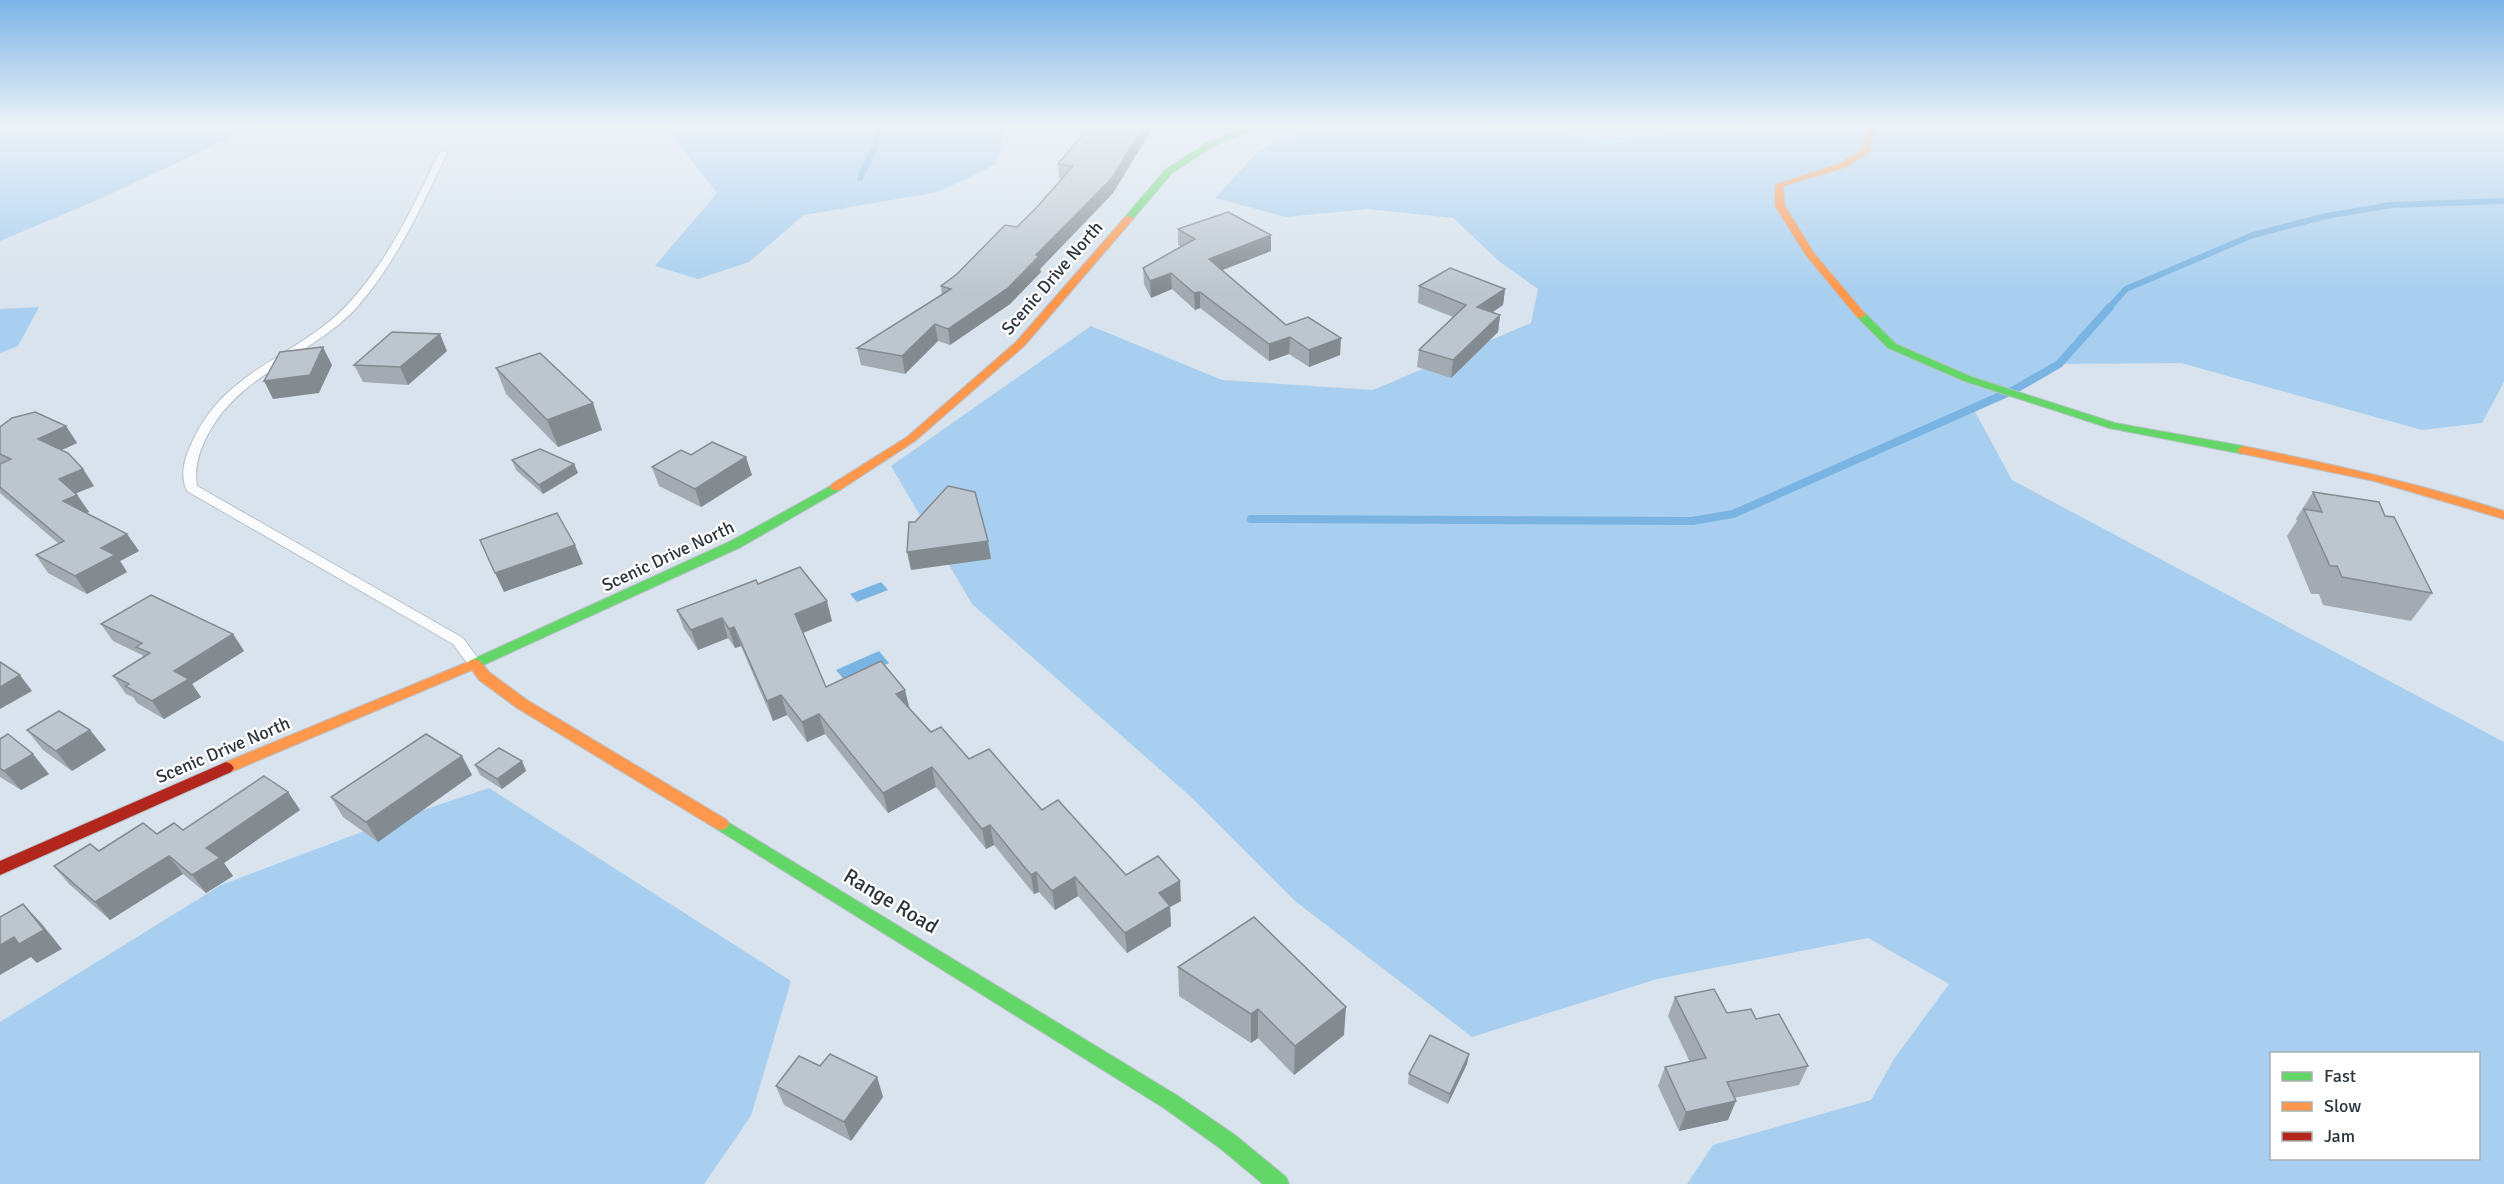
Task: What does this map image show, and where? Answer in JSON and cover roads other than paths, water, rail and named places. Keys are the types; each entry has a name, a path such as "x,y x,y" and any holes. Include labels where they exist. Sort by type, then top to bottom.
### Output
{"street":[{"name":"Scenic Drive North","path":"0,868 195,780 475,664 735,544 824,495 911,439 975,386 1042,321 1159,182"},
{"path":"1788,182 1779,185 1780,206 1810,254 1844,297 1892,346 1968,379 2113,426 2342,469 2451,497 2504,515"},
{"name":"Range Road","path":"475,664 492,682 522,704 928,948 1183,1113 1259,1165 1279,1184"}],"lane":[{"path":"429,182 398,244 375,280 351,308 234,389 205,424 187,469 191,488 458,640 475,664"}],"waterway":[{"path":"2109,308 2126,289 2253,235 2326,216 2391,205 2504,201"},
{"path":"1251,519 1692,521 1733,514 2014,390 2059,364 2110,307"}]}
